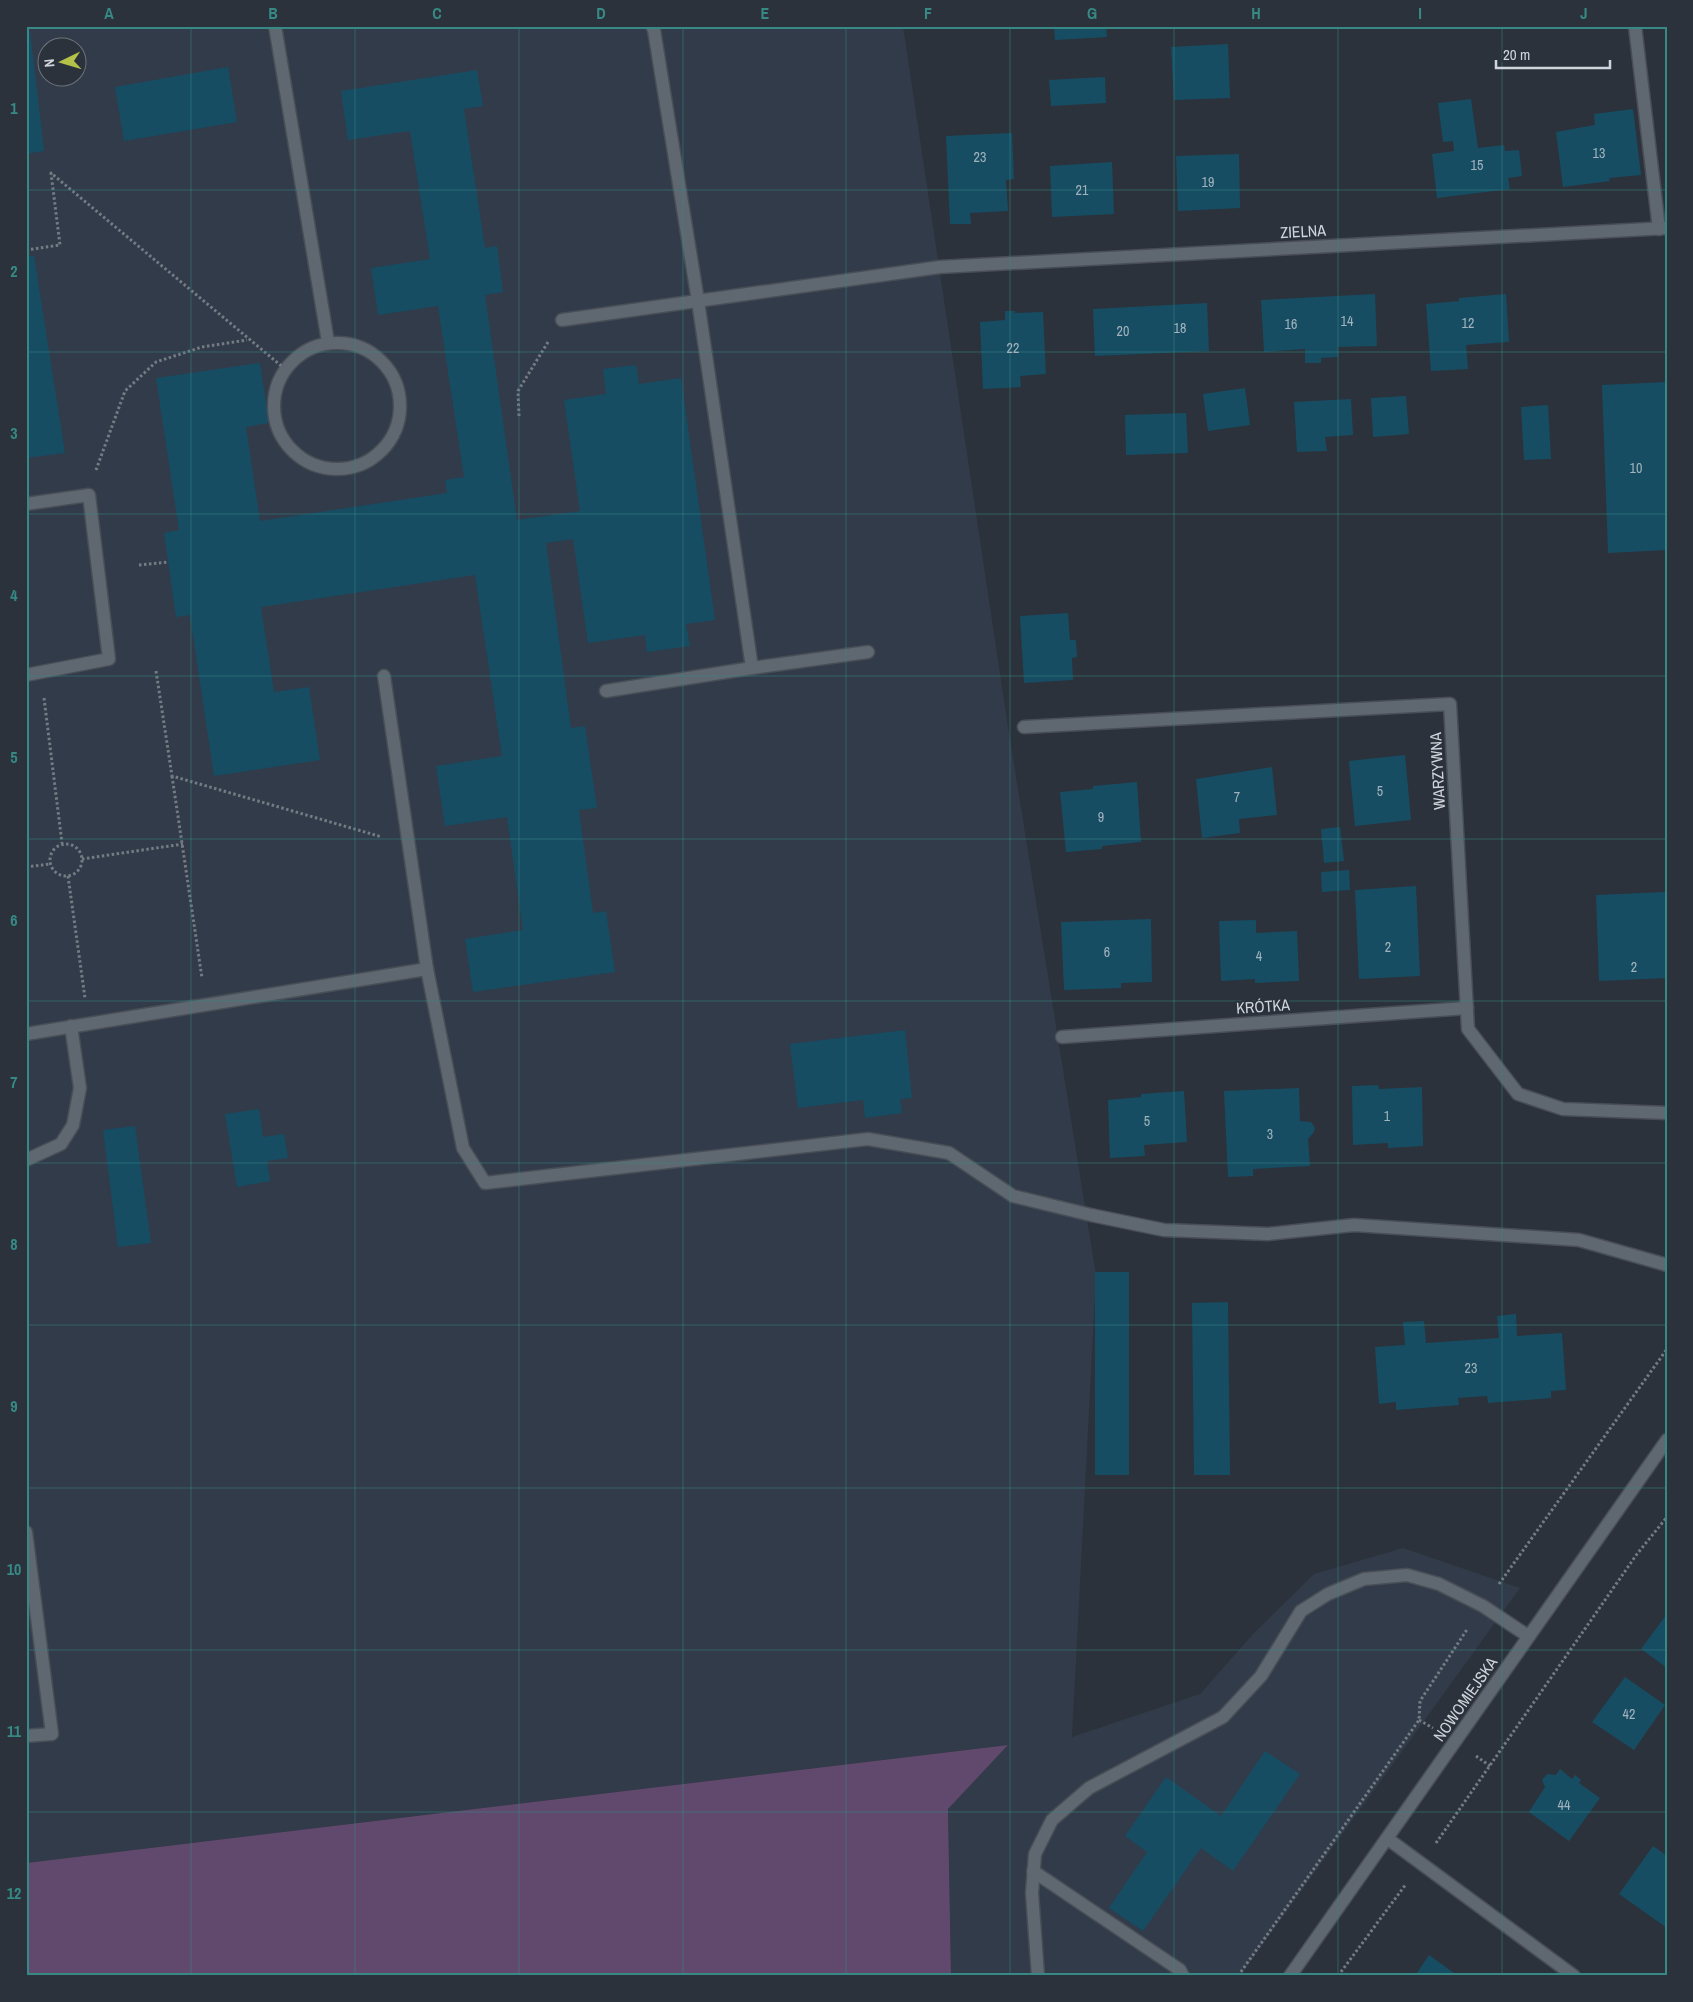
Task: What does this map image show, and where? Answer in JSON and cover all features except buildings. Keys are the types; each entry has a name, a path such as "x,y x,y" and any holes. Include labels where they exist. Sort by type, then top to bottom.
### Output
{"street":[{"path":"275,26 328,342"},
{"path":"652,26 656,40 698,301 752,668"},
{"path":"1635,26 1663,228"},
{"name":"ZIELNA","path":"562,320 940,267 1663,228"},
{"path":"328,342 350,343 370,351 386,366 396,384 400,406 396,427 386,446 370,460 350,468 328,469 308,462 290,449 278,431 273,410 276,388 285,369 296,356 312,347 328,342"},
{"path":"26,504 89,495 109,659 26,675"},
{"path":"606,691 868,652"},
{"path":"384,676 427,969 462,1148 485,1183 868,1139 949,1153 1013,1196 1164,1230 1268,1234 1354,1225 1580,1240 1667,1265"},
{"name":"WARZYWNA","path":"1024,727 1450,704 1468,1028 1518,1094 1563,1109 1667,1113"},
{"path":"26,1034 427,969"},
{"name":"KRÓTKA","path":"1062,1037 1467,1008"},
{"path":"26,1160 61,1144 73,1125 80,1088 71,1026"},
{"name":"NOWOMIEJSKA","path":"1290,1976 1667,1440"},
{"path":"26,1532 52,1734 26,1736"},
{"path":"1038,1976 1032,1893 1035,1854 1052,1820 1089,1788 1223,1717 1261,1676 1302,1611 1328,1594 1364,1579 1407,1574 1439,1584 1483,1606 1528,1636"},
{"path":"1388,1839 1574,1976"},
{"path":"1034,1871 1180,1970 1183,1976"}],"path":[{"path":"26,250 60,245 51,173 248,340 285,369"},
{"path":"519,416 518,391 562,320"},
{"path":"89,495 103,448 125,392 156,362 202,346 248,340"},
{"path":"139,565 168,562"},
{"path":"156,670 206,1005"},
{"path":"40,672 62,843"},
{"path":"172,776 409,844"},
{"path":"62,843 71,844 76,847 82,859 80,868 68,876 57,873 50,864 50,854 62,843"},
{"path":"82,859 183,844"},
{"path":"26,867 50,864"},
{"path":"68,876 88,1024"},
{"path":"1238,1976 1419,1720 1420,1701 1483,1606 1667,1349"},
{"path":"1338,1976 1421,1864 1638,1554 1667,1517"}],"shaded area":[{"path":"26,26 903,26 1008,727 1096,1275 1072,1737 1200,1694 1253,1634 1314,1574 1403,1548 1520,1588 1240,1976 951,1976 948,1809 1007,1745 26,1863"},
{"path":"1008,1745 948,1809 951,1976 26,1976 26,1863"}]}
